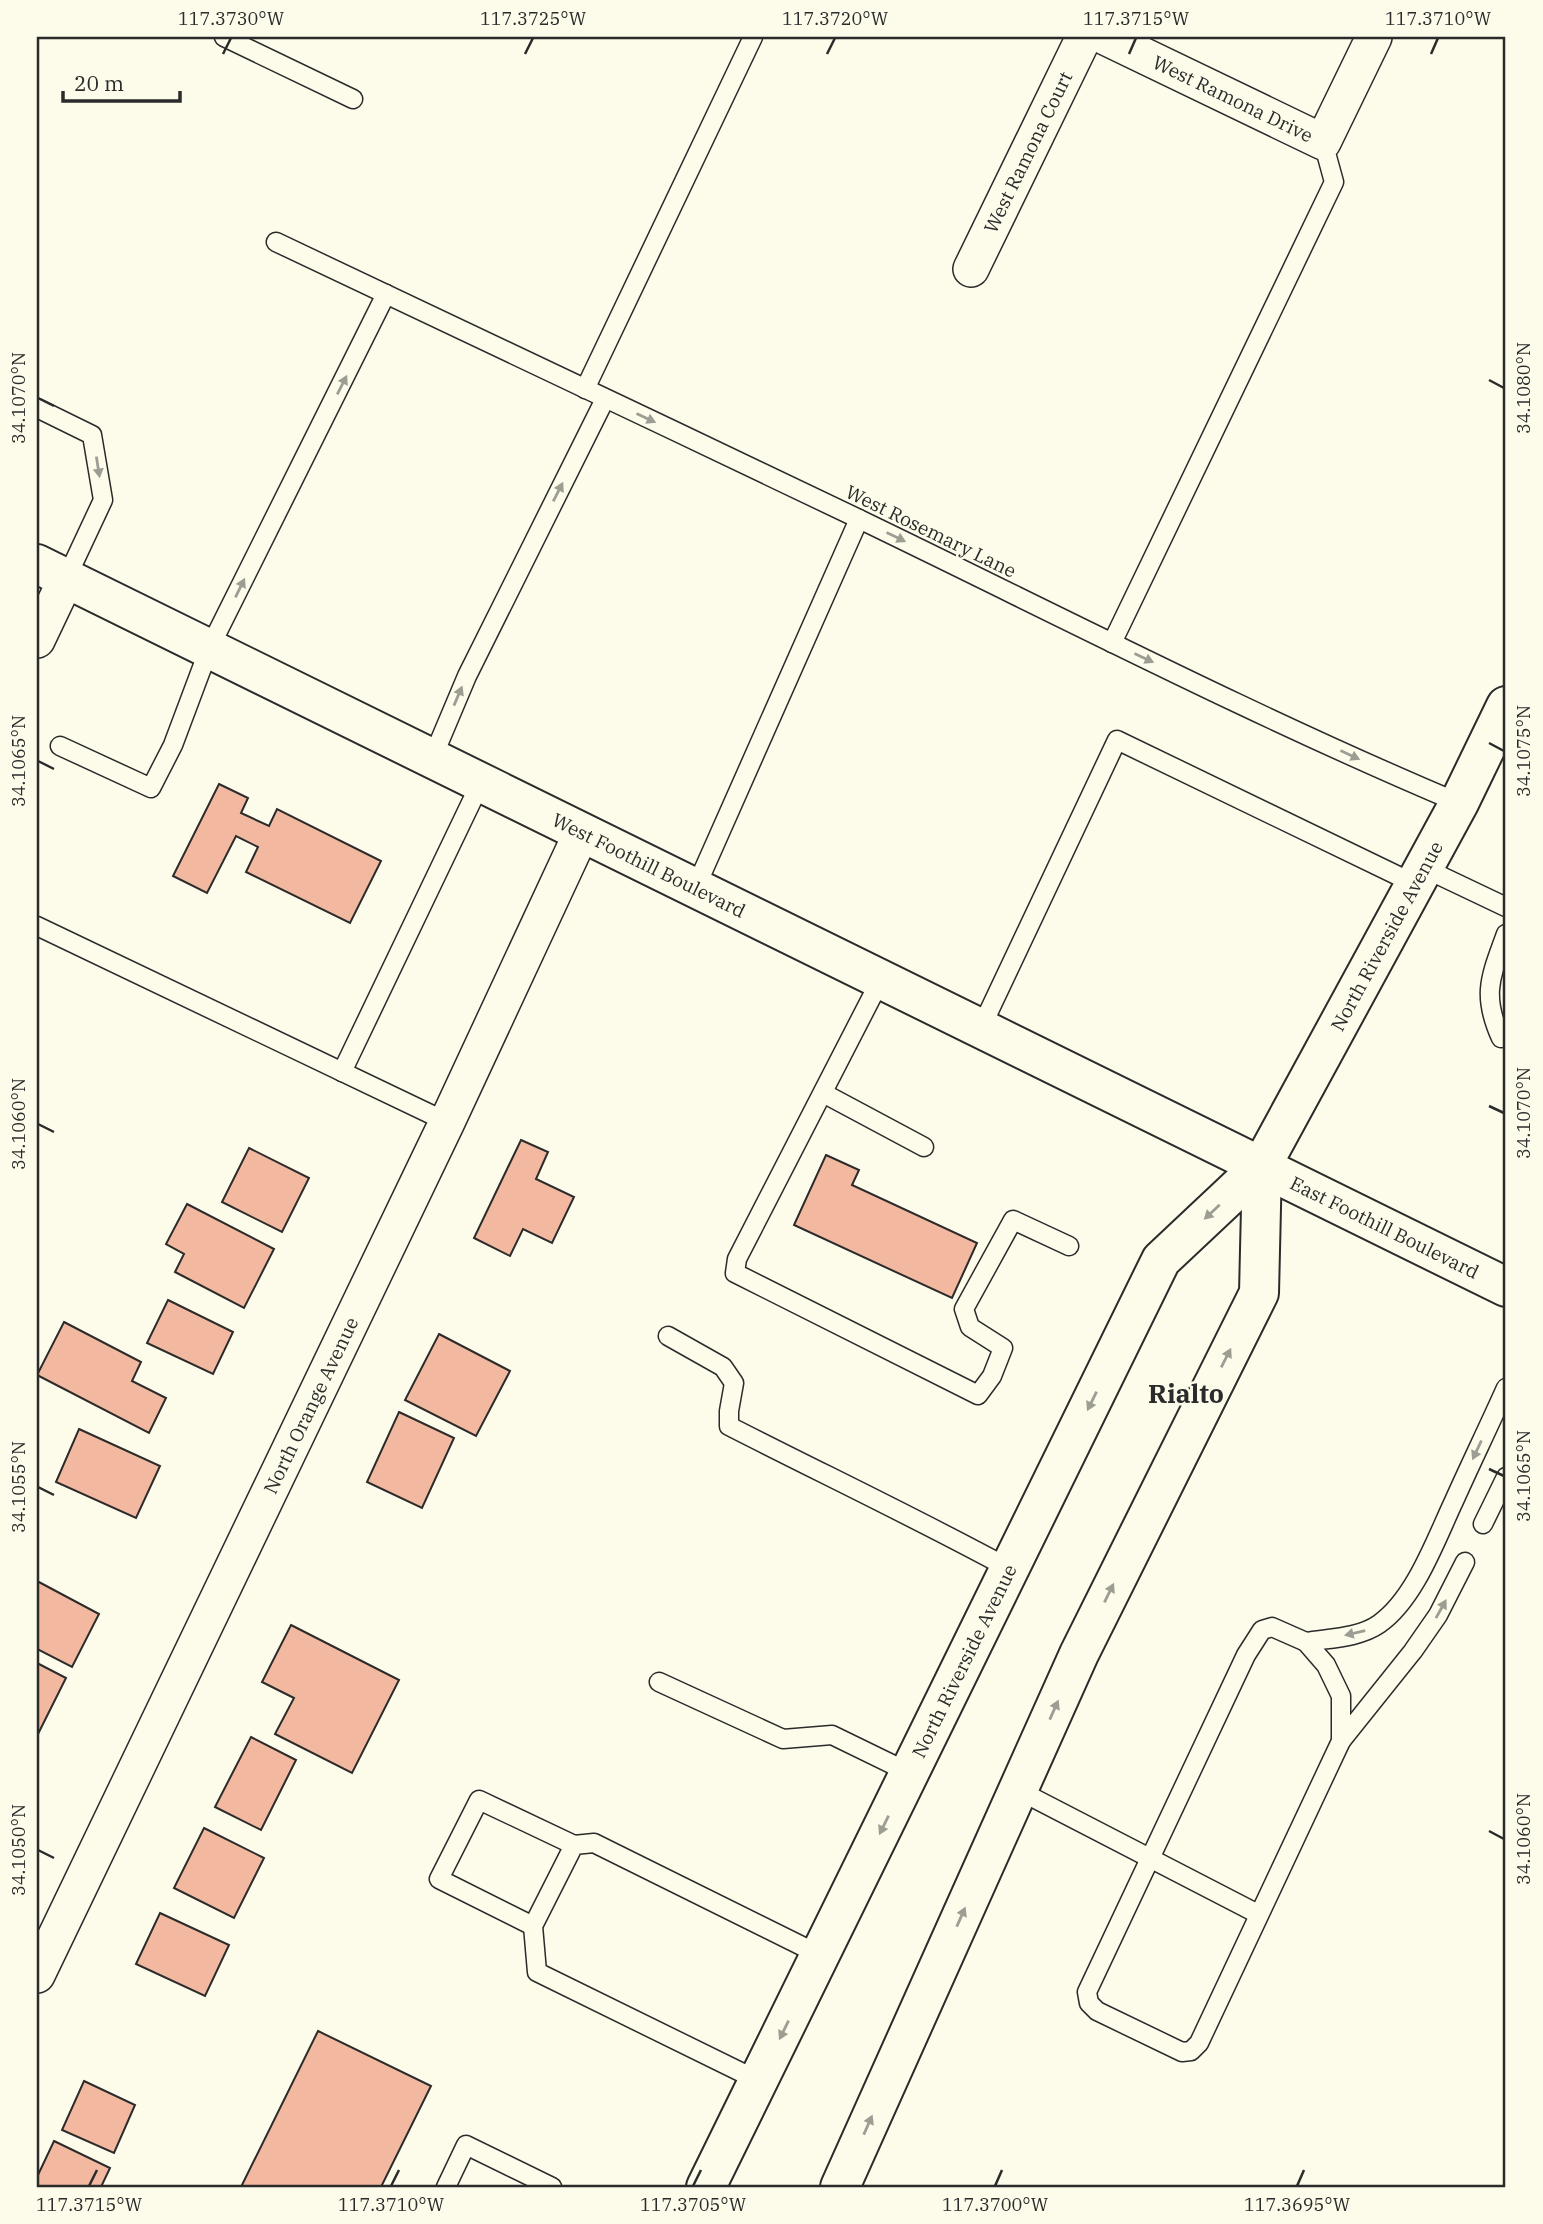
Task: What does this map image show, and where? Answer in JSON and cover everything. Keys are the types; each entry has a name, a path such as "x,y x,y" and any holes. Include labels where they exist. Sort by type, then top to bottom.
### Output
{"main road":[{"name":"West Foothill Boulevard","path":"52,572 581,834 1262,1165"},
{"name":"North Riverside Avenue","path":"706,2187 1161,1260 1262,1165 1460,803 1506,706"},
{"name":"North Riverside Avenue","path":"840,2187 1079,1654 1259,1293 1262,1165"},
{"name":"East Foothill Boulevard","path":"1262,1165 1506,1287"}],"street":[{"name":"West Ramona Court","path":"971,269 1084,37"},
{"name":"West Ramona Drive","path":"1105,37 1323,142"},
{"path":"1323,142 1374,37"},
{"path":"37,640 52,572"},
{"name":"North Orange Avenue","path":"37,1975 447,1122 581,834"}],"lane":[{"path":"224,37 353,99"},
{"path":"584,389 753,37"},
{"path":"1112,643 1334,182 1323,142"},
{"name":"West Rosemary Lane","path":"276,242 859,519 1112,643 1381,770 1460,803"},
{"path":"60,746 151,788 173,745 209,649 386,294"},
{"path":"432,760 467,676 605,399"},
{"path":"37,408 92,435 103,500 52,572"},
{"path":"695,889 859,519"},
{"path":"981,1028 1117,740 1420,876 1506,907"},
{"path":"342,1072 480,784"},
{"path":"37,926 447,1122"},
{"path":"1501,1038 1492,1017 1489,980 1506,934"},
{"path":"881,979 737,1259 735,1273 978,1395 992,1376 1003,1348 970,1327 964,1309 1013,1220 1069,1245"},
{"path":"822,1093 924,1147"},
{"path":"668,1336 723,1367 734,1383 729,1426 1010,1569"},
{"path":"1306,1642 1364,1632 1394,1612 1430,1551 1506,1388"},
{"path":"1483,1524 1506,1477"},
{"path":"1341,1741 1341,1696 1326,1665 1306,1642 1272,1627 1262,1630 1254,1639 1087,1992 1089,2003 1097,2011 1174,2050 1191,2051 1199,2043 1341,1741 1413,1651 1438,1615 1465,1562"},
{"path":"659,1682 783,1739 832,1735 910,1773"},
{"path":"1018,1790 1258,1914"},
{"path":"533,1926 439,1879 479,1800 574,1845 594,1843 820,1955"},
{"path":"574,1845 533,1926 537,1972 759,2081"},
{"path":"446,2187 466,2145 552,2187"}],"building":[{"path":"219,784 248,798 241,813 269,826 277,809 381,861 350,923 246,872 258,847 236,836 207,893 173,876"},
{"path":"521,1140 548,1152 536,1179 574,1197 552,1243 523,1229 510,1256 474,1238"},
{"path":"249,1148 309,1178 282,1232 222,1202"},
{"path":"826,1155 859,1170 852,1185 977,1243 952,1298 794,1225"},
{"path":"187,1204 274,1249 244,1308 175,1272 184,1254 166,1244"},
{"path":"168,1300 233,1332 213,1374 147,1343"},
{"path":"64,1322 141,1362 132,1381 166,1398 149,1433 37,1375"},
{"path":"439,1334 510,1371 476,1436 405,1400"},
{"path":"399,1412 454,1438 422,1508 367,1482"},
{"path":"79,1429 160,1466 136,1518 56,1482"},
{"path":"37,1581 99,1614 72,1667 37,1649"},
{"path":"291,1625 399,1680 352,1773 275,1734 294,1698 262,1682"},
{"path":"37,1663 66,1678 37,1736"},
{"path":"251,1737 296,1760 261,1830 215,1807"},
{"path":"204,1828 264,1858 234,1918 174,1888"},
{"path":"160,1913 229,1945 205,1996 136,1964"},
{"path":"318,2031 431,2086 381,2187 241,2187"},
{"path":"84,2081 135,2105 114,2153 62,2130"},
{"path":"54,2141 110,2168 101,2187 37,2187 37,2177"}],"district":[{"name":"Rialto","path":"1186,1393"}]}
